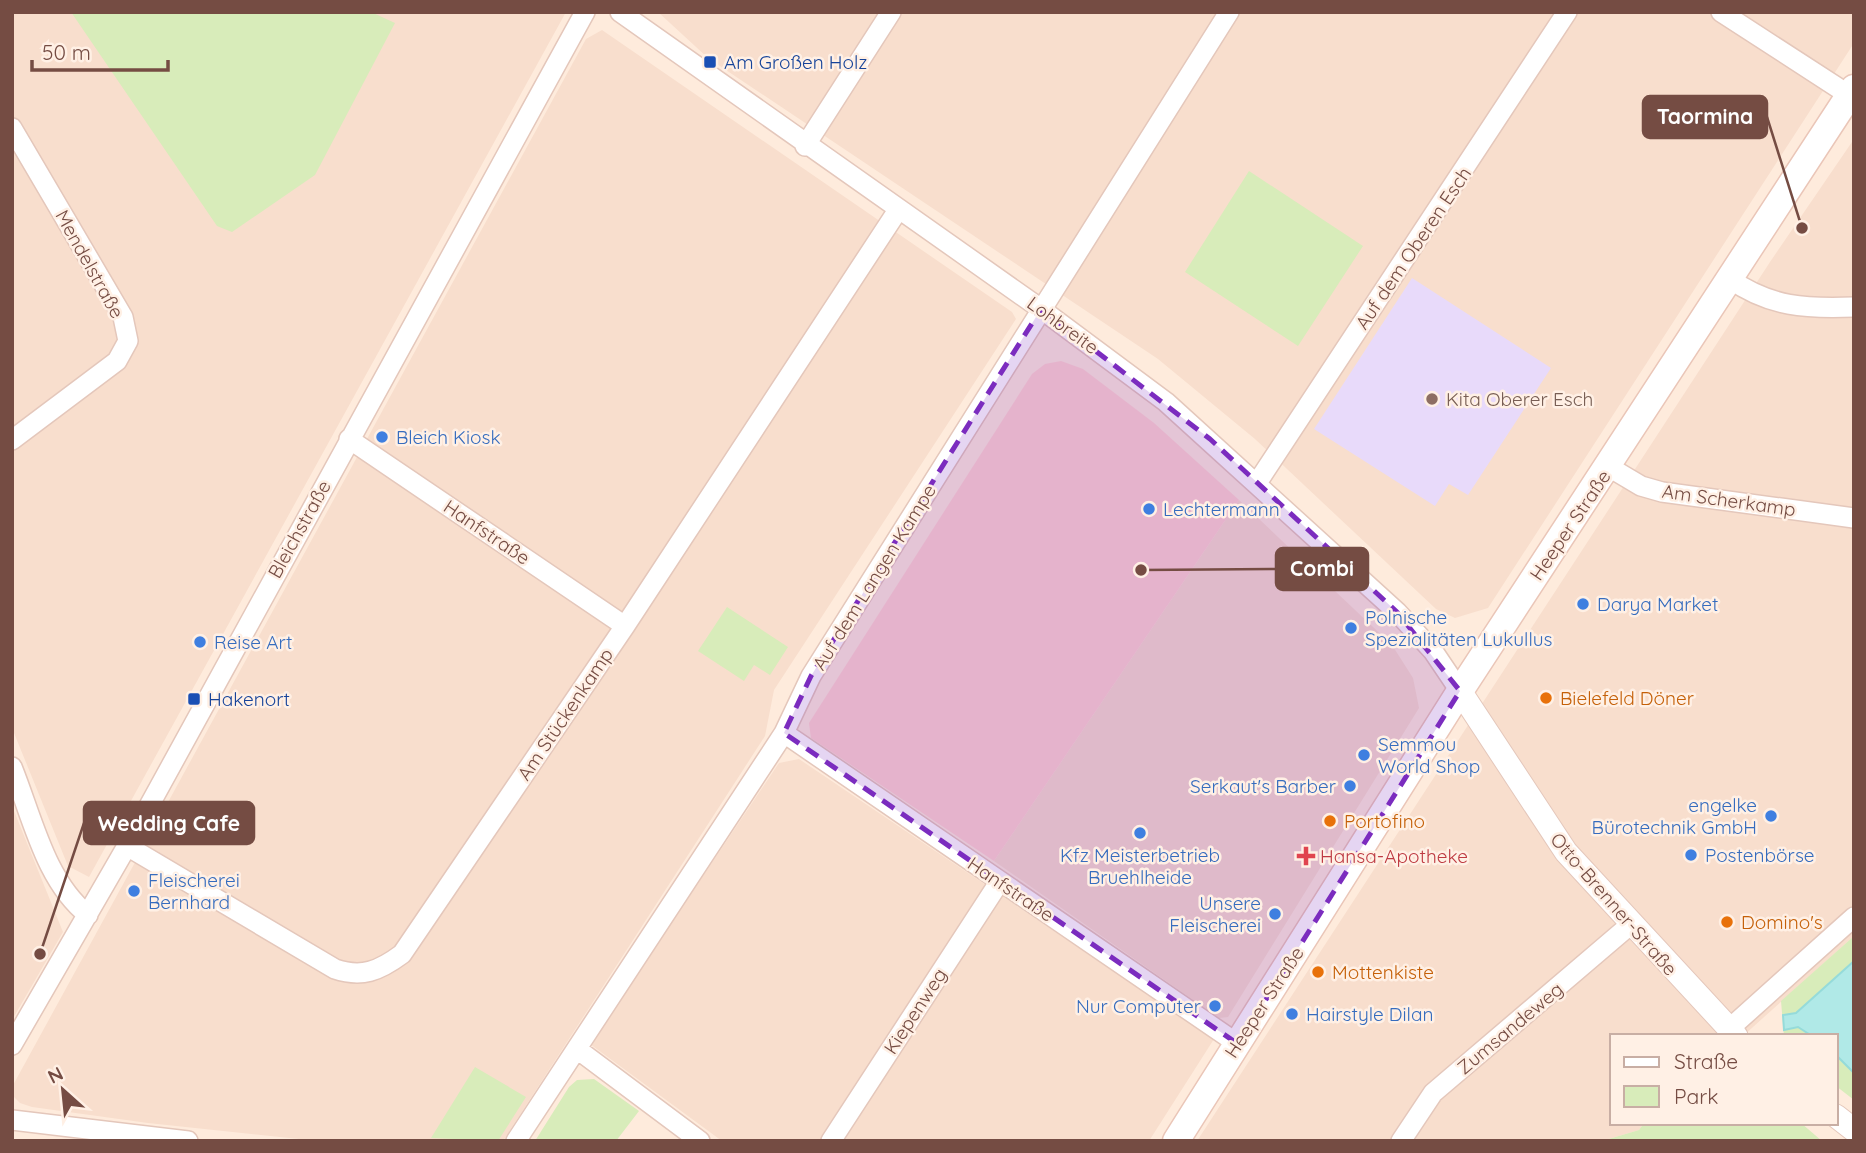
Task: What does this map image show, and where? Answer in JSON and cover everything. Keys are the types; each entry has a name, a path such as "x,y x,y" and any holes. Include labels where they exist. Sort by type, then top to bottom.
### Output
{"main road":[{"name":"Heeper Straße","path":"1176,1141 1460,691 1609,467 1852,91"}],"street":[{"name":"Bleichstraße","path":"12,1045 127,846 585,12"},
{"name":"Lohbreite","path":"620,12 805,146 1041,309 1166,402 1397,612 1433,651 1460,691"},
{"path":"805,146 891,12"},
{"name":"Auf dem Langen Kampe","path":"516,1141 784,733 811,676 1229,12"},
{"name":"Auf dem Oberen Esch","path":"1257,483 1567,12"},
{"path":"1721,12 1852,91"},
{"name":"Mendelstraße","path":"12,128 123,317 128,341 117,361 12,440"},
{"name":"Am Stückenkamp","path":"127,846 335,969 364,974 382,968 402,954 625,626 898,209"},
{"path":"1730,279 1753,295 1769,301 1797,306 1854,307"},
{"name":"Hanfstraße","path":"349,439 625,626"},
{"name":"Am Scherkamp","path":"1609,467 1642,486 1662,492 1854,518"},
{"name":"Otto-Brenner-Straße","path":"1460,691 1566,852 1630,925 1733,1032"},
{"name":"Hanfstraße","path":"784,733 1238,1044"},
{"path":"12,767 55,876 69,900 88,915"},
{"name":"Kiepenweg","path":"831,1141 1000,881"},
{"path":"1733,1032 1854,918"},
{"name":"Zumsandeweg","path":"1401,1141 1433,1093 1630,925"},
{"path":"577,1049 700,1141"},
{"path":"1838,1118 1854,1130"},
{"path":"12,1120 188,1141"}],"highlighted area":[{"path":"1041,309 1210,439 1397,612 1460,691 1238,1044 784,733 811,676"}],"shaded area":[{"path":"12,12 566,12 89,877 68,866 12,728"},
{"path":"658,12 1854,12 1854,43 1488,608 1455,618 1436,609 1255,439 1158,359 708,58"},
{"path":"602,30 1012,312 1016,319 774,690 765,736 503,1141 318,1141 148,1123 20,1103 12,1095 12,1087 586,39"},
{"path":"1854,139 1854,936 1745,1034 1610,1034 1610,1125 1643,1125 1639,1130 1602,1141 1197,1141 1770,262"},
{"name":"Kita Oberer Esch","path":"1412,278 1551,368 1468,495 1449,484 1435,506 1314,429"},
{"path":"1061,361 1083,369 1154,423 1239,500 994,861 811,738 809,723 1032,374 1045,364"},
{"path":"1239,500 1392,645 1413,678 1419,708 1228,1017 1219,1018 994,861"},
{"path":"799,759 1214,1039 1149,1141 722,1141 590,1044 779,763"},
{"path":"12,806 63,932 12,1020"}],"green space":[{"path":"71,12 371,12 395,23 315,175 232,232 217,226"},
{"path":"1249,171 1363,246 1298,346 1185,272"},
{"path":"727,607 788,647 770,675 754,665 744,681 698,651"},
{"path":"1854,936 1854,1100 1838,1088 1838,1034 1784,1034 1781,1001"},
{"path":"475,1067 526,1097 498,1141 431,1138"},
{"path":"594,1079 639,1111 616,1141 535,1141 569,1087 577,1080"},
{"path":"1643,1125 1803,1125 1822,1141 1602,1141 1639,1130"}],"water":[{"path":"1854,961 1854,1073 1838,1057 1838,1034 1809,1034 1798,1027 1784,1030 1783,1015 1796,1013"}],"place":[{"name":"Am Großen Holz","path":"710,62"},
{"name":"Taormina","path":"1802,228"},
{"name":"Kita Oberer Esch","path":"1432,399"},
{"name":"Bleich Kiosk","path":"382,437"},
{"name":"Lechtermann","path":"1149,509"},
{"name":"Combi","path":"1141,570"},
{"name":"Darya Market","path":"1583,604"},
{"name":"Polnische Spezialitäten Lukullus","path":"1351,628"},
{"name":"Reise Art","path":"200,642"},
{"name":"Bielefeld Döner","path":"1546,698"},
{"name":"Hakenort","path":"194,699"},
{"name":"Semmou World Shop","path":"1364,755"},
{"name":"Serkaut's Barber","path":"1350,786"},
{"name":"engelke Bürotechnik GmbH","path":"1771,816"},
{"name":"Portofino","path":"1330,821"},
{"name":"Kfz Meisterbetrieb Bruehlheide","path":"1140,833"},
{"name":"Postenbörse","path":"1691,855"},
{"name":"Hansa-Apotheke","path":"1306,856"},
{"name":"Fleischerei Bernhard","path":"134,891"},
{"name":"Unsere Fleischerei","path":"1275,914"},
{"name":"Domino's","path":"1727,922"},
{"name":"Wedding Cafe","path":"40,954"},
{"name":"Mottenkiste","path":"1318,972"},
{"name":"Nur Computer","path":"1215,1006"},
{"name":"Hairstyle Dilan","path":"1292,1014"}]}
